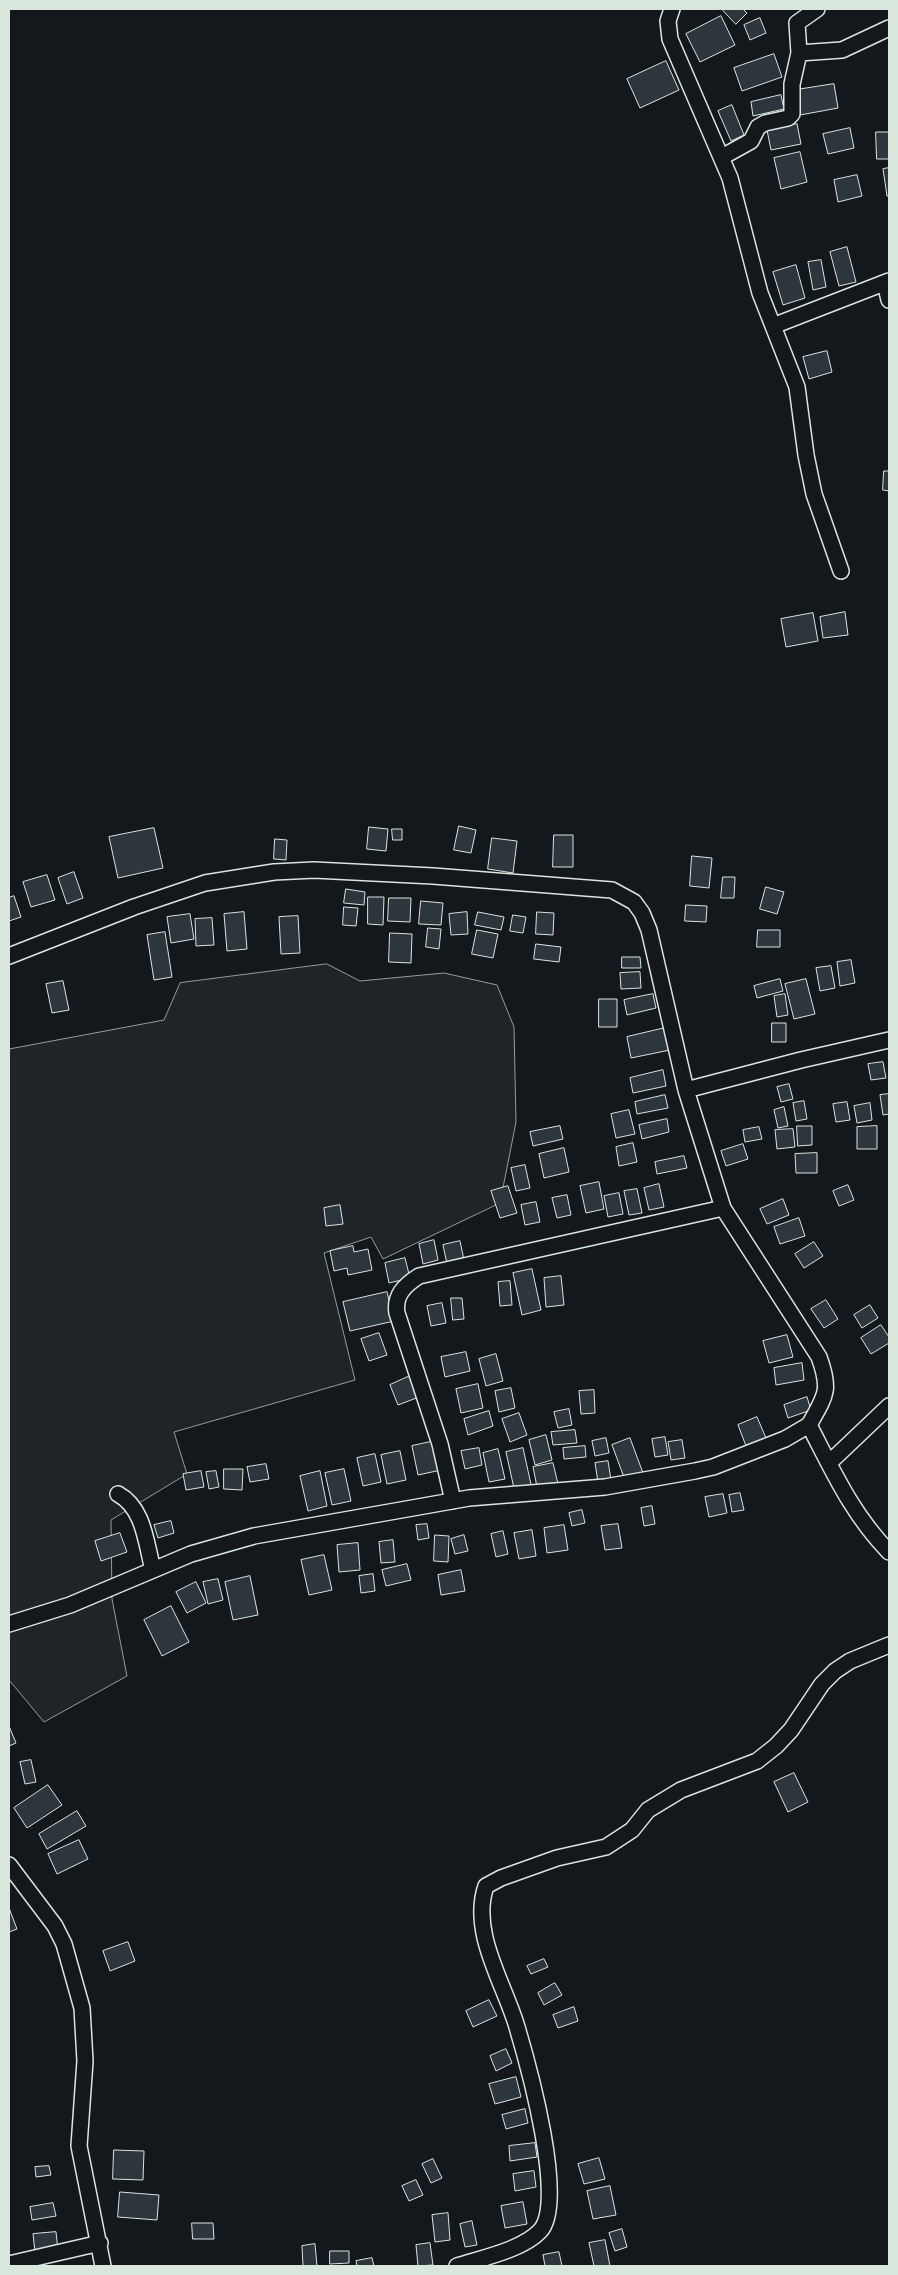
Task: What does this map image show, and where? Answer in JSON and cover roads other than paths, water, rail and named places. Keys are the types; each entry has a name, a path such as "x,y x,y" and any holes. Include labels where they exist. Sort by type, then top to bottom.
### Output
{"street":[{"path":"672,9 668,22 670,39 730,178 760,293 797,387 814,494 841,571"},
{"path":"722,158 752,141 758,127 765,123 788,118 792,114 792,84 800,53 797,23 817,9"},
{"path":"800,53 842,50 889,28"},
{"path":"772,326 887,282 889,300"},
{"path":"9,956 134,907 205,883 274,872 314,870 433,876 612,890 634,902 642,913 649,930 686,1090 723,1208 819,1357 827,1380 827,1389 810,1425 785,1440 713,1467 605,1487 453,1501 254,1536 191,1554 70,1605 9,1624"},
{"path":"686,1090 801,1060 889,1040"},
{"path":"453,1501 440,1444 397,1313 395,1304 405,1286 419,1276 723,1208"},
{"path":"829,1463 889,1406"},
{"path":"810,1425 840,1487 878,1540 889,1552"},
{"path":"118,1494 131,1504 141,1522 153,1570"},
{"path":"457,2266 519,2245 530,2239 541,2230 548,2219 551,2197 541,2120 517,2027 488,1951 481,1900 486,1886 501,1878 557,1858 606,1847 632,1830 648,1810 681,1790 757,1761 776,1746 791,1730 822,1684 835,1671 850,1661 889,1645"},
{"path":"9,1865 55,1926 61,1938 82,2008 85,2061 79,2146 81,2164 100,2243 103,2266"},
{"path":"9,2264 100,2243"}]}
